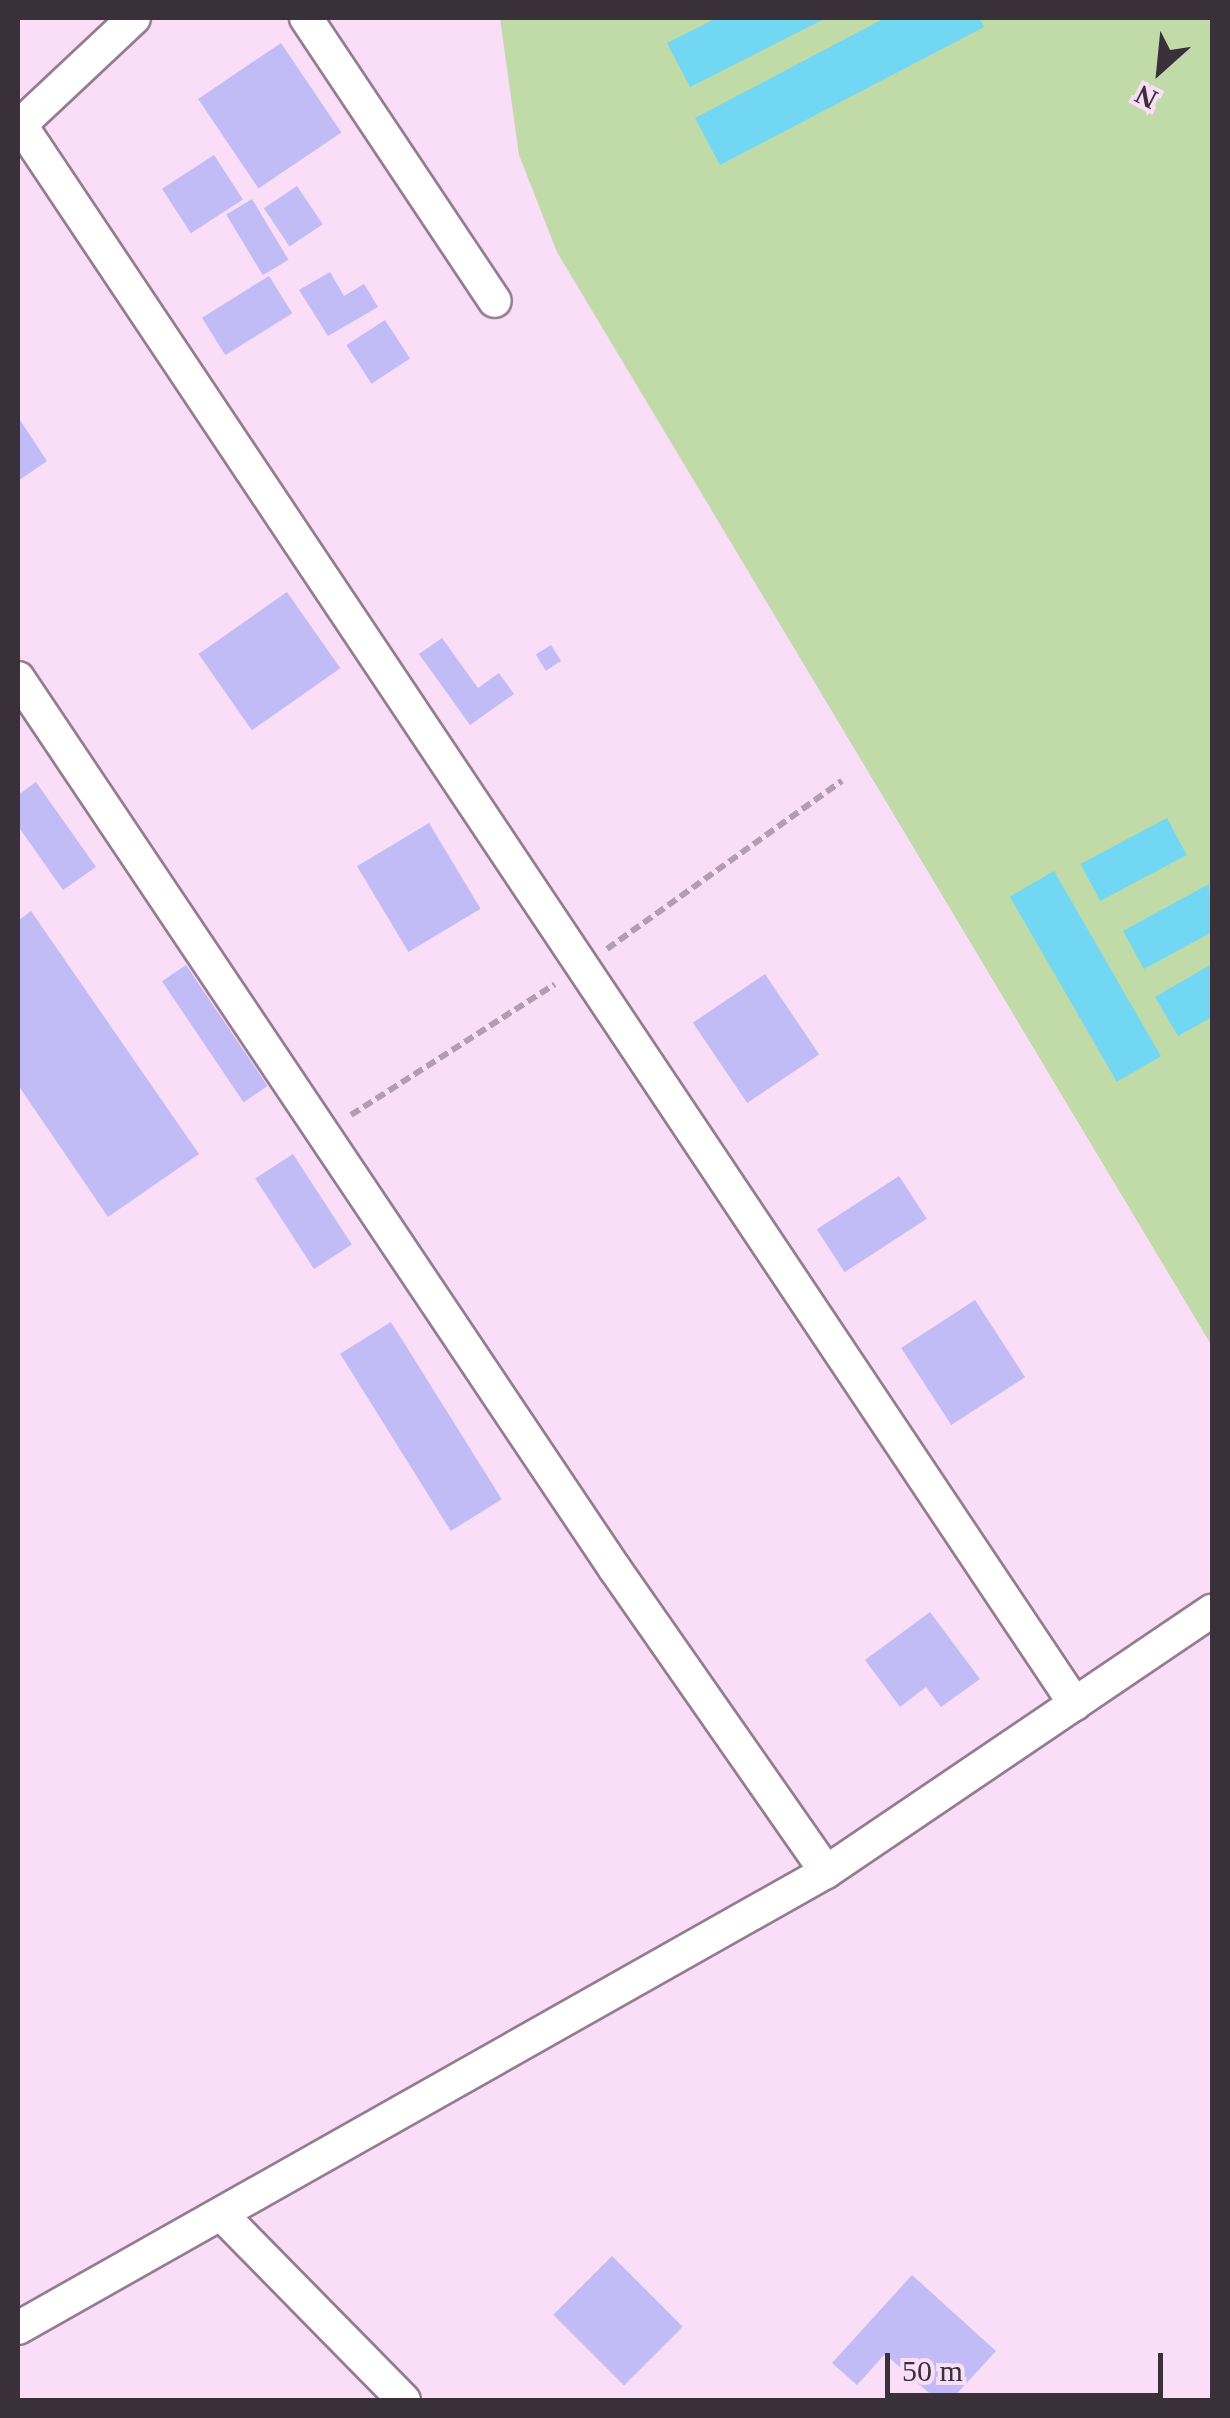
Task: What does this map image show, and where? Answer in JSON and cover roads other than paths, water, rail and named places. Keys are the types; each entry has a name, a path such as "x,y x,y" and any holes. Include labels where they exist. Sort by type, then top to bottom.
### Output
{"street":[{"path":"306,18 496,301"},
{"path":"126,20 19,125 1075,1704"},
{"path":"23,701 826,1872"},
{"path":"18,2328 826,1872 1212,1612"},
{"path":"221,2214 404,2400"}],"water":[{"path":"717,18 826,18 690,87 667,43"},
{"path":"885,18 979,18 984,27 720,165 695,118"},
{"path":"1167,818 1187,855 1100,901 1080,864"},
{"path":"1054,871 1161,1056 1117,1082 1010,896"},
{"path":"1209,884 1212,932 1144,969 1123,931"},
{"path":"1212,964 1212,1017 1178,1036 1155,997"}]}
